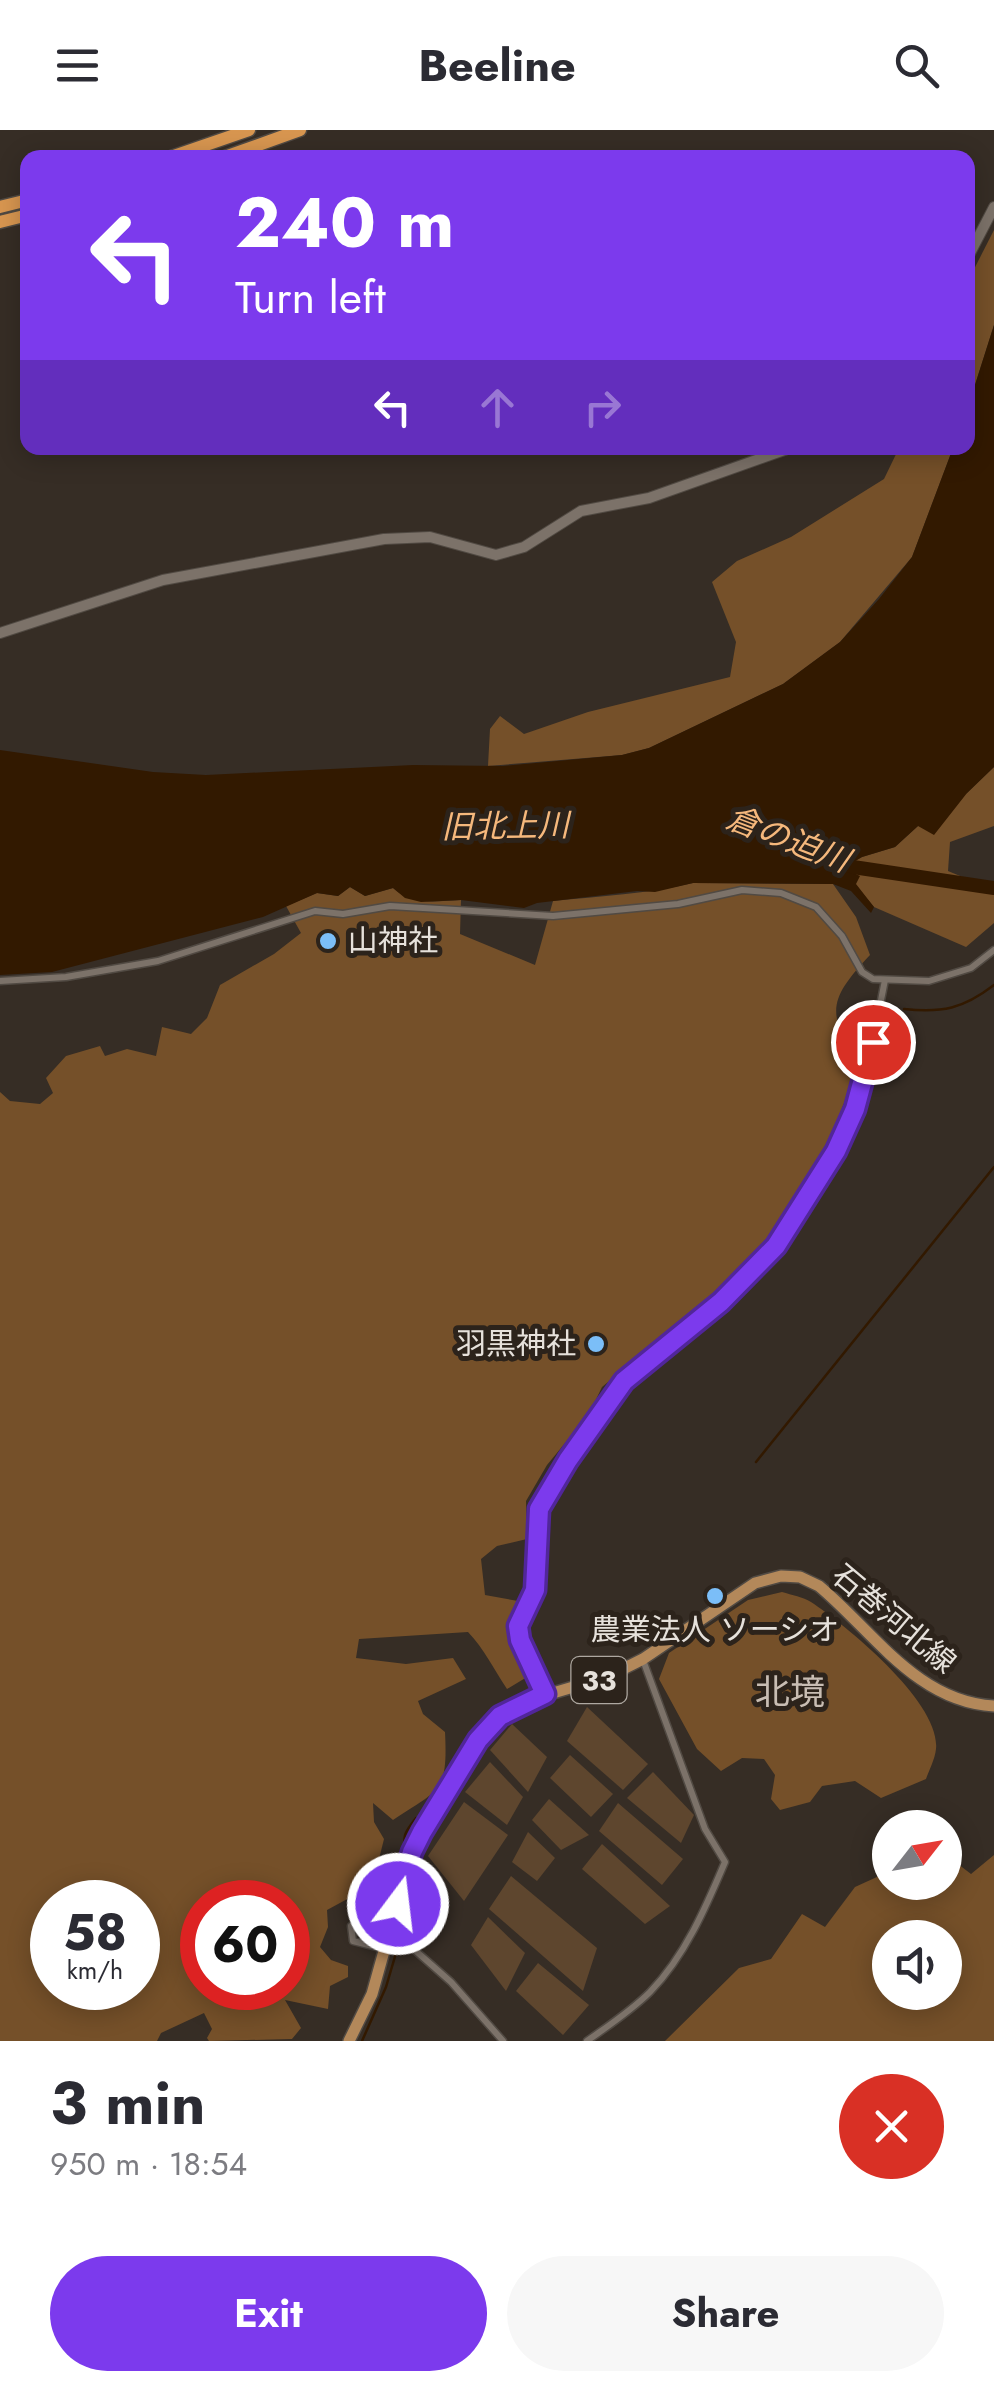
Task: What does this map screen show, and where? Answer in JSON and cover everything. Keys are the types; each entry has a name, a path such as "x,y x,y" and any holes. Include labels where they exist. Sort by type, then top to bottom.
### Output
{"highway":[{"path":"191,150 249,130"},
{"path":"244,150 300,130"}],"main road":[{"name":"石巻河北線","path":"349,2041 372,1994 412,1852 431,1812 488,1726 545,1694 607,1678 643,1659 755,1582 781,1576 800,1577 819,1586 913,1675 954,1699 994,1706"}],"street":[{"path":"975,243 994,206"},
{"path":"0,633 163,580 384,540 430,537 496,556 536,541 560,521 580,511 649,498 770,455"},
{"path":"0,981 66,976 158,961 314,911 343,914 390,906 553,916 678,904 742,890 781,893 816,907 842,936 862,972 873,979 929,981 953,976 994,950"},
{"path":"545,1694 520,1640 518,1626 535,1590 539,1509 624,1381 740,1284 776,1246 802,1208 832,1160 855,1109 867,1071 885,980"},
{"path":"586,2041 622,2017 652,1990 698,1924 726,1862 705,1829 643,1659"},
{"path":"351,1926 353,1941 386,1950"},
{"path":"392,1930 451,1982 503,2041"}],"shaded area":[{"path":"994,230 994,325 975,385 975,267"},
{"path":"896,455 950,455 912,557 840,642 783,684 649,748 622,755 488,766 490,729 500,716 524,734 588,712 730,677 736,642 712,582 737,561 791,537 884,479"},
{"path":"994,767 994,826 950,842 948,871 994,890 994,923 966,947 874,907 842,869 862,857 895,847 967,793"},
{"path":"693,883 833,884 856,917 870,955 846,983 836,1006 841,1031 860,1062 832,1134 796,1197 749,1266 690,1322 602,1387 589,1414 547,1465 526,1501 527,1539 497,1546 481,1559 485,1595 518,1601 513,1640 527,1677 507,1689 468,1632 359,1639 356,1658 406,1664 453,1658 466,1679 418,1701 423,1714 445,1732 445,1767 438,1787 393,1820 373,1803 374,1822 384,1839 376,1871 353,1882 351,1897 327,1910 328,1927 320,1947 331,1960 348,1966 348,1977 330,1986 328,2009 310,2005 310,1880 180,1880 180,2010 291,2010 301,2028 292,2039 209,2041 212,2029 204,2013 161,2033 157,2041 0,2041 0,1092 10,1101 40,1104 53,1093 46,1078 66,1056 100,1046 105,1056 127,1049 156,1056 162,1027 191,1034 207,1018 220,985 274,954 301,933 286,906 317,893 338,896 350,887 365,896 393,888 417,900 461,900 460,934 535,965 553,901"},
{"path":"782,1592 808,1600 827,1613 868,1647 908,1689 934,1730 936,1749 926,1779 881,1798 855,1781 822,1786 810,1802 780,1810 771,1799 775,1775 764,1759 742,1758 721,1771 697,1749 659,1679 669,1653 748,1600"},
{"path":"587,1707 648,1764 623,1790 567,1741"},
{"path":"512,1724 547,1757 528,1792 490,1750"},
{"path":"570,1755 613,1794 591,1817 550,1778"},
{"path":"490,1762 523,1797 507,1825 465,1792"},
{"path":"653,1772 694,1815 681,1843 627,1798"},
{"path":"549,1799 589,1835 561,1850 532,1820"},
{"path":"464,1802 508,1835 464,1901 428,1856"},
{"path":"618,1803 683,1859 662,1885 599,1831"},
{"path":"528,1832 555,1858 537,1881 512,1862"},
{"path":"602,1844 670,1906 645,1924 582,1869"},
{"path":"994,1855 994,2041 665,2041 739,1968 771,1959 802,1914 825,1927 855,1887 872,1879 872,1900 962,1900 962,1867 971,1874"},
{"path":"511,1876 597,1948 583,1991 489,1909"},
{"path":"488,1917 525,1953 506,1991 471,1945"},
{"path":"538,1963 589,2005 563,2035 516,1991"}],"water":[{"name":"旧北上川","path":"994,325 994,767 967,793 934,835 918,826 895,847 862,857 843,868 860,876 856,884 874,907 871,913 851,891 833,884 693,883 655,892 537,903 524,908 461,900 421,902 405,898 393,888 365,896 350,887 338,896 317,893 263,917 52,972 0,975 0,750 153,772 206,775 413,765 503,766 622,755 649,748 783,684 840,642 879,599 912,557 950,455 975,455 975,385"}],"waterway":[{"name":"倉の迫川","path":"832,859 853,867 994,888"},
{"path":"904,1009 952,1008 994,985"},
{"path":"756,1462 994,1167"},
{"path":"396,1890 405,1836 416,1818"},
{"path":"362,2041 386,1987 399,1943"}],"place":[{"name":"山神社","path":"328,941"},
{"name":"羽黒神社","path":"596,1344"},
{"name":"農業法人 ソーシオ","path":"715,1596"}],"district":[{"name":"北境","path":"790,1692"}],"route":[{"path":"398,1904 412,1852 431,1812 478,1740 500,1716 545,1694 524,1652 518,1626 535,1590 539,1509 624,1381 721,1302 776,1246 836,1151 855,1109 873,1042"}]}
